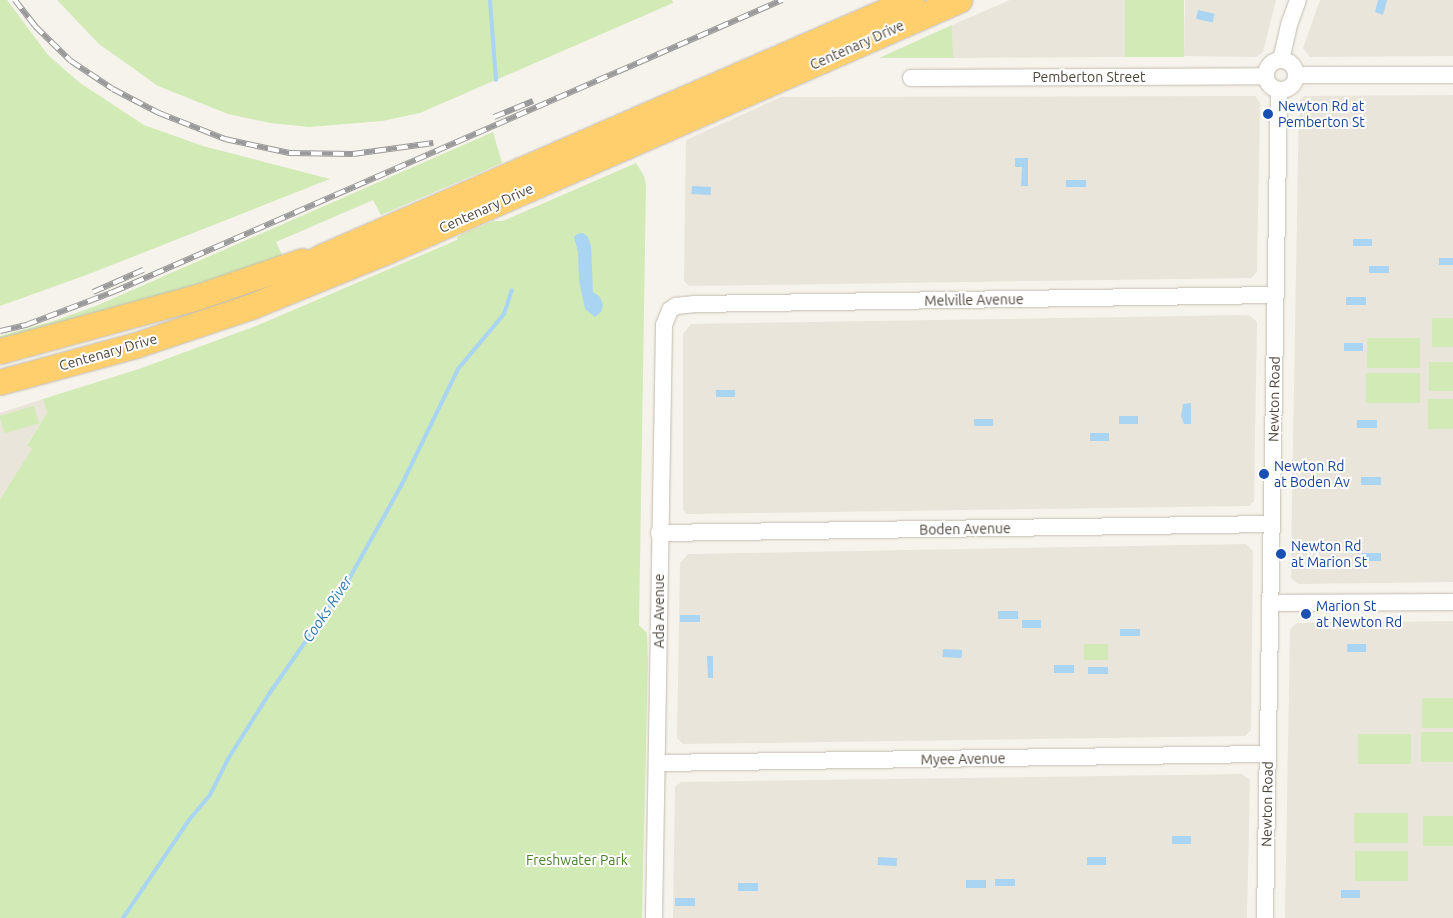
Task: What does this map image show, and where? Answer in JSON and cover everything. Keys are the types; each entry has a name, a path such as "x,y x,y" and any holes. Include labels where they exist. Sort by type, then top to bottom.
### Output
{"highway":[{"name":"Centenary Drive","path":"538,174 911,0"},
{"name":"Centenary Drive","path":"0,382 37,364 202,308 293,272 321,267 538,174 959,0"},
{"path":"0,350 188,300 291,263 321,267 299,296 188,340 106,368 0,398"},
{"name":"Centenary Drive","path":"0,365 37,364"}],"street":[{"path":"1281,60 1290,22 1298,0"},
{"path":"1281,60 1293,66 1296,75 1289,87 1279,90 1269,83 1266,76 1268,66 1281,60"},
{"path":"1296,75 1453,75"},
{"name":"Pemberton Street","path":"911,78 1266,76"},
{"name":"Newton Road","path":"1265,918 1279,90"},
{"name":"Melville Avenue","path":"673,307 695,304 1276,295"},
{"name":"Ada Avenue","path":"654,918 664,325 667,314 673,307"},
{"name":"Boden Avenue","path":"659,533 1272,524"},
{"path":"1270,603 1453,602"},
{"name":"Myee Avenue","path":"658,763 1268,754"}],"shaded area":[{"path":"1010,0 1125,0 1126,57 953,58 952,25"},
{"path":"1185,0 1276,0 1263,52 1256,57 1184,56"},
{"path":"1320,0 1453,0 1453,56 1310,57 1303,48"},
{"path":"1453,95 1453,582 1298,584 1291,578 1291,559 1299,101 1304,96"},
{"path":"1255,96 1260,102 1257,272 1251,278 689,286 684,281 686,140 781,97"},
{"path":"1249,315 1257,322 1254,501 1249,506 687,514 683,510 683,334 691,324"},
{"path":"43,399 47,413 27,444 33,449 0,499 0,413"},
{"path":"1246,544 1253,551 1251,730 1245,736 683,744 677,738 680,563 688,554"},
{"path":"1453,621 1453,918 1285,918 1290,630 1296,623"},
{"path":"1242,774 1250,780 1247,918 673,918 675,787 681,782"}],"green space":[{"path":"0,0 7,0 48,55 80,83 144,125 203,146 330,179 89,274 0,306"},
{"path":"57,0 672,0 673,3 420,113 382,121 309,127 270,123 228,114 158,86 99,44"},
{"path":"1125,0 1184,0 1184,57 1125,57"},
{"path":"952,25 953,58 879,58"},
{"path":"493,132 502,163 381,215 373,200 276,242 284,259 111,314 0,339 0,336 54,321 98,305"},
{"name":"Freshwater Park","path":"636,163 644,176 646,185 639,625 647,633 648,662 642,918 0,918 0,499 32,449 27,445 47,413 43,399 139,369 256,326 457,240 457,237 469,231 493,221 503,221"},
{"path":"1432,318 1453,318 1453,347 1432,347"},
{"path":"1367,338 1420,338 1420,368 1367,368"},
{"path":"1429,362 1453,362 1453,391 1429,391"},
{"path":"1366,373 1420,373 1420,403 1366,403"},
{"path":"1428,399 1453,399 1453,429 1428,429"},
{"path":"34,406 39,423 4,433 0,416"},
{"path":"1084,644 1108,644 1108,660 1084,660"},
{"path":"1422,698 1453,698 1453,728 1422,728"},
{"path":"1421,732 1453,732 1453,762 1421,762"},
{"path":"1358,734 1411,734 1411,764 1358,764"},
{"path":"1354,813 1408,813 1408,843 1354,843"},
{"path":"1423,816 1453,816 1453,846 1423,846"},
{"path":"1355,851 1408,851 1408,881 1355,881"}],"water":[{"path":"1378,0 1387,0 1383,15 1375,12"},
{"path":"1198,10 1215,14 1213,23 1196,19"},
{"path":"1015,158 1028,158 1028,186 1021,186 1022,167 1015,167"},
{"path":"1066,180 1086,180 1086,187 1066,187"},
{"path":"692,186 711,187 711,195 692,194"},
{"path":"583,233 588,237 591,246 593,292 600,297 603,305 601,312 595,317 585,309 579,280 578,252 574,237 577,234"},
{"path":"1353,239 1372,239 1372,246 1353,246"},
{"path":"1439,258 1453,258 1453,265 1439,265"},
{"path":"1369,266 1389,266 1389,273 1369,273"},
{"path":"1346,297 1366,297 1366,305 1346,305"},
{"path":"1344,343 1363,343 1363,351 1344,351"},
{"path":"716,390 735,390 735,397 716,397"},
{"path":"1191,403 1191,424 1184,424 1181,416 1183,404"},
{"path":"1119,416 1138,416 1138,424 1119,424"},
{"path":"974,419 993,419 993,426 974,426"},
{"path":"1357,420 1377,420 1377,428 1357,428"},
{"path":"1090,433 1109,433 1109,441 1090,441"},
{"path":"1361,477 1381,477 1381,485 1361,485"},
{"path":"1362,553 1381,553 1381,561 1362,561"},
{"path":"998,611 1018,611 1018,619 998,619"},
{"path":"680,615 700,615 700,622 680,622"},
{"path":"1022,620 1041,620 1041,628 1022,628"},
{"path":"1120,629 1140,629 1140,636 1120,636"},
{"path":"1347,644 1366,644 1366,652 1347,652"},
{"path":"943,649 962,650 962,658 943,657"},
{"path":"707,656 713,656 713,678 708,678"},
{"path":"1054,665 1074,665 1074,673 1054,673"},
{"path":"1088,667 1108,667 1108,674 1088,674"},
{"path":"1172,836 1191,836 1191,844 1172,844"},
{"path":"878,857 897,858 897,866 878,865"},
{"path":"1087,857 1106,857 1106,865 1087,865"},
{"path":"995,879 1015,879 1015,886 995,886"},
{"path":"966,880 986,880 986,888 966,888"},
{"path":"738,883 758,883 758,891 738,891"},
{"path":"1341,890 1360,890 1360,898 1341,898"},
{"path":"675,898 695,898 695,906 675,906"}],"waterway":[{"name":"Cooks River","path":"490,0 496,80"},
{"name":"Cooks River","path":"123,918 189,820 210,795 228,759 269,694 349,579 401,486 458,369 504,314 512,290"}],"railway":[{"path":"15,0 35,26 71,61 113,89 159,113 225,139 289,153 353,154 433,143"},
{"path":"0,331 26,325 113,292 782,0"},
{"path":"494,117 533,101"},
{"path":"93,292 143,270"}],"place":[{"name":"Newton Rd at Pemberton St","path":"1268,114"},
{"name":"Newton Rd at Boden Av","path":"1264,474"},
{"name":"Newton Rd at Marion St","path":"1281,554"},
{"name":"Marion St at Newton Rd","path":"1306,614"}]}
